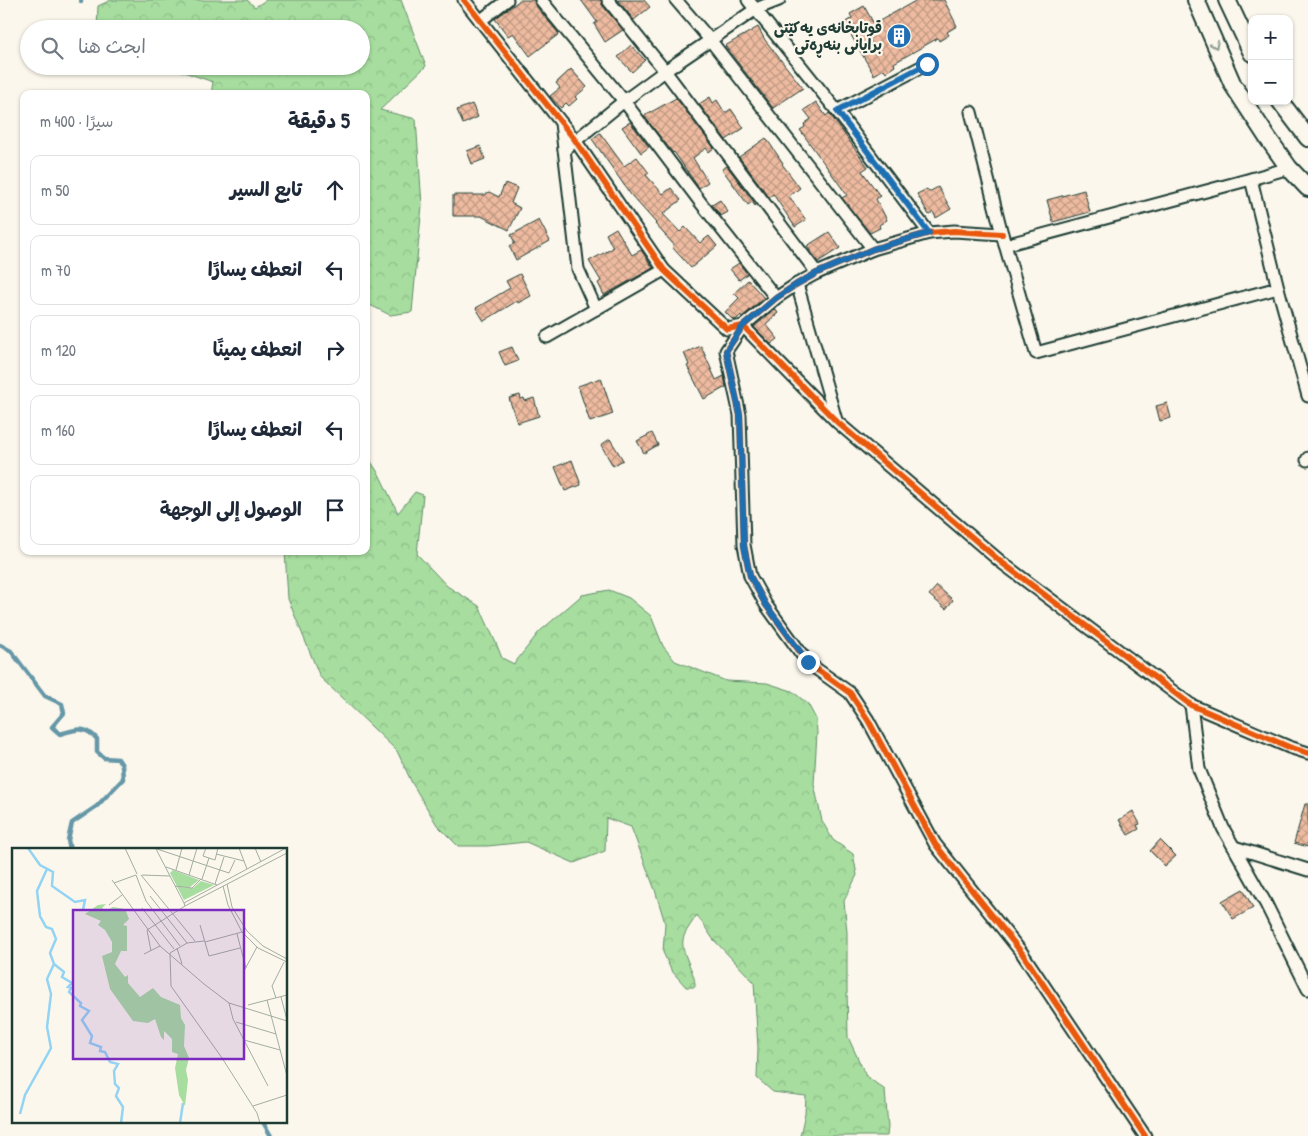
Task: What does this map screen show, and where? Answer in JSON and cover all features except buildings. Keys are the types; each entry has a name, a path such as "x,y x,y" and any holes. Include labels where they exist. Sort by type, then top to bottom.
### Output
{"main road":[{"path":"1196,0 1232,85 1267,138 1308,188"},
{"path":"1226,0 1248,45"},
{"path":"1283,105 1308,138"}],"street":[{"path":"464,0 575,140 664,270 727,330 743,326"},
{"path":"480,21 507,0"},
{"path":"541,0 624,101 776,298"},
{"path":"608,0 665,71 817,273"},
{"path":"676,0 711,41 873,249"},
{"path":"748,0 837,111 929,233"},
{"path":"564,150 624,101 665,71 756,10 779,0"},
{"path":"837,111 927,64"},
{"path":"971,112 1036,352 1278,288"},
{"path":"561,123 578,269 596,309"},
{"path":"1145,1136 1022,953 935,844 868,720 850,693 808,662 766,605 750,576 744,546 740,415 726,351 743,326 776,298 817,273 873,249 929,233 954,231 1004,239 1252,179 1290,168"},
{"path":"1252,179 1278,288 1308,396"},
{"path":"547,337 664,270"},
{"path":"797,284 837,422"},
{"path":"743,326 837,422 1001,562 1191,705 1289,747 1308,752"},
{"path":"1191,705 1199,769 1223,828 1266,904 1308,988"},
{"path":"1234,847 1308,870"}],"green space":[{"path":"111,0 247,0 255,7 266,0 401,0 426,66 380,110 416,119 422,205 412,312 390,315 370,305 370,90 212,90 213,82 193,75 370,75 370,20 97,20 98,6"},
{"path":"370,460 398,513 415,492 423,495 417,554 447,586 479,606 502,658 514,664 539,632 582,595 609,590 629,598 651,616 663,646 675,661 726,681 767,683 792,691 808,704 816,719 814,784 822,821 833,840 853,854 857,875 844,901 847,932 848,1037 866,1076 885,1090 887,1136 800,1136 805,1113 806,1096 773,1092 757,1078 758,1048 754,982 713,939 697,915 685,933 683,942 685,955 695,981 695,987 686,987 671,970 663,952 665,923 655,890 631,827 606,818 605,851 574,863 526,842 488,846 458,846 437,825 412,783 397,751 320,677 288,599 285,555 370,555"}],"waterway":[{"path":"0,645 11,651 45,696 62,704 64,713 52,727 60,734 80,729 88,732 97,739 97,752 104,758 118,759 122,765 123,779 97,806 72,823 68,840 70,848"},
{"path":"264,1124 271,1136"}],"cycle path":[{"path":"464,0 575,140 664,270 727,329 743,326 837,422 1001,562 1191,705 1289,747 1308,753"},
{"path":"1002,234 954,231 929,233 873,249 817,273 797,284 776,298 743,326 726,351 740,415 744,545 750,576 766,605 808,663 850,693 868,720 935,844 1022,953 1145,1136"}],"place":[{"name":"قوتابخانەی یەکێتی برایانی بنەڕەتی","path":"899,36"}],"route":[{"path":"808,662 766,605 750,576 744,546 740,415 726,351 743,326 776,298 797,284 817,273 873,249 929,233 837,111 927,64"}]}
